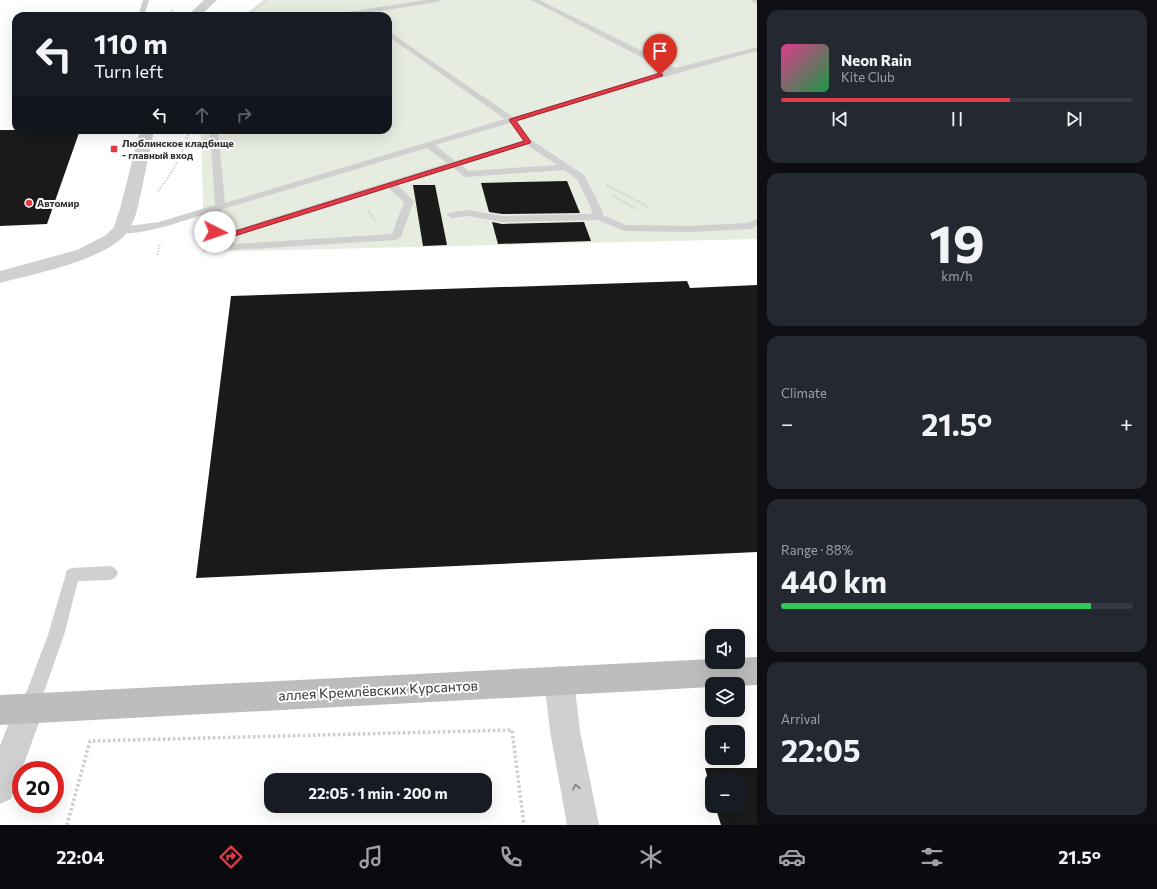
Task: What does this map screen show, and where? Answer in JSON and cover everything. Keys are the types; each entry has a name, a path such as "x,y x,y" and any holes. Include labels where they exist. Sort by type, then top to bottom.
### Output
{"main road":[{"name":"аллея Кремлёвских Курсантов","path":"0,710 757,671"}],"street":[{"path":"198,12 211,0"},
{"path":"0,277 79,255 102,246 116,236 121,230 127,216 146,134"},
{"path":"559,680 565,731 583,825"},
{"path":"0,788 30,709"}],"lane":[{"path":"142,12 146,0"},
{"path":"371,12 438,0"},
{"path":"534,0 675,71"},
{"path":"752,0 757,2"},
{"path":"392,37 512,120 528,142 566,167 583,181 596,208 598,217"},
{"path":"121,230 166,224 203,210 220,207 675,71 757,49"},
{"path":"214,134 220,207 215,213 215,232 225,236 232,246 396,237 409,201 390,184"},
{"path":"225,236 528,142"},
{"path":"428,144 466,174 566,167"},
{"path":"452,214 468,213 502,219 598,217 625,228 689,229 750,226 757,222"},
{"path":"30,709 56,634 72,575 110,572"}],"path":[{"path":"252,12 266,0"},
{"path":"157,255 166,224 153,214 154,196 165,183 186,144 188,134"},
{"path":"583,181 592,177 689,229"},
{"path":"583,181 594,185 671,229"},
{"path":"358,194 385,237"},
{"path":"68,825 90,741 512,730 524,825"}],"shaded area":[{"path":"263,0 757,0 757,239 202,252 204,242 201,134 392,134 392,12 248,12"}],"building":[{"path":"0,130 12,130 12,134 79,134 47,224 0,226"},
{"path":"567,181 580,213 502,214 489,212 481,183"},
{"path":"413,185 435,185 447,245 423,246"},
{"path":"492,222 502,224 584,222 591,241 498,244"},
{"path":"687,281 690,288 757,285 757,552 196,578 231,296"},
{"path":"705,768 757,768 757,825 721,825 717,813 745,813 745,773 706,773"}],"place":[{"name":"Люблинское кладбище - главный вход","path":"114,149"},
{"name":"Автомир","path":"29,203"}],"route":[{"path":"215,232 225,236 528,142 512,120 660,75"}]}
